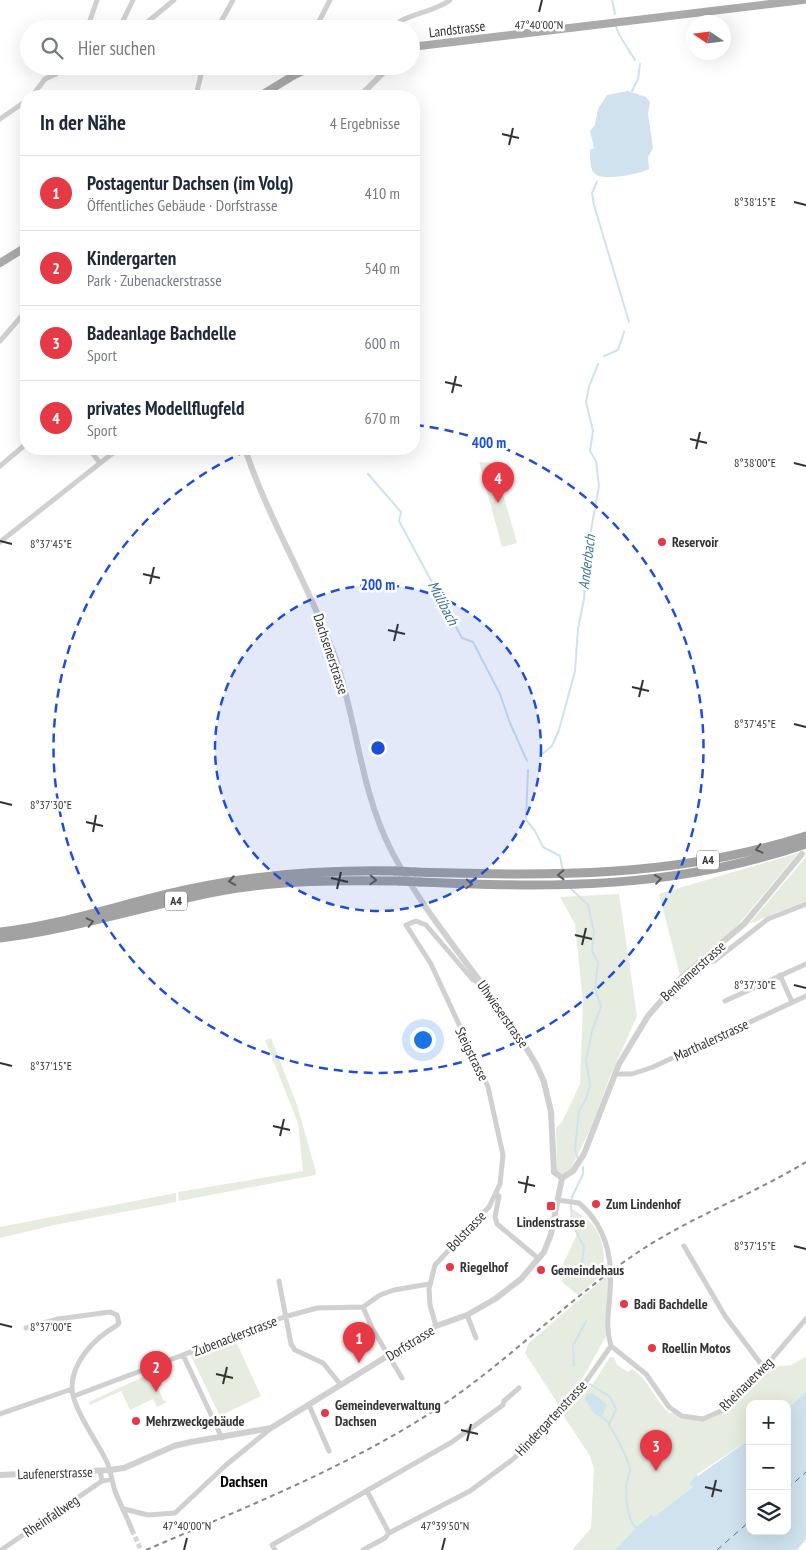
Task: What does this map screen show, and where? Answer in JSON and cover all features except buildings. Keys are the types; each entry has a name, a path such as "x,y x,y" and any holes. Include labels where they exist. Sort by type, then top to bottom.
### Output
{"highway":[{"name":"A4","path":"0,932 50,924 175,892 239,880 308,873 397,868 415,872 514,875 608,873 720,858 806,836"},
{"name":"A4","path":"0,938 65,928 192,897 248,887 318,880 520,886 609,884 709,870 804,848"}],"main road":[{"name":"Landstrasse","path":"420,46 803,0"},
{"path":"270,90 296,75"},
{"path":"0,263 20,250"}],"street":[{"path":"90,20 97,0"},
{"path":"123,20 133,0"},
{"path":"150,20 174,0"},
{"path":"222,20 234,0"},
{"path":"319,20 330,0"},
{"path":"404,20 423,14 450,0"},
{"path":"36,90 45,78 53,75"},
{"path":"197,90 201,75"},
{"path":"366,90 381,75"},
{"path":"0,119 20,105"},
{"path":"0,341 20,318"},
{"path":"0,466 20,449"},
{"path":"94,455 100,463"},
{"path":"0,542 110,455"},
{"name":"Dachsenerstrasse","path":"247,455 254,476 325,631 336,661 368,792 397,868"},
{"name":"Benkemerstrasse","path":"562,1178 573,1171 584,1154 614,1074 629,1045 648,1016 671,988 744,924 804,848"},
{"name":"Uhwieserstrasse","path":"397,868 528,1050 544,1082 554,1130 554,1172 562,1178"},
{"path":"697,964 714,961 768,919 806,904"},
{"name":"Steigstrasse","path":"482,984 473,980 426,925 416,921 406,925 431,964 488,1087 503,1155 502,1176 496,1193"},
{"path":"725,1001 806,964"},
{"path":"780,975 792,1002"},
{"name":"Marthalerstrasse","path":"614,1074 632,1074 652,1067 806,996"},
{"name":"Dorfstrasse","path":"110,1470 124,1468 174,1446 271,1428 436,1326 467,1315 509,1290 539,1259 549,1241 562,1178"},
{"path":"496,1193 499,1196 495,1217 497,1224 505,1233 539,1259"},
{"name":"Bolstrasse","path":"436,1326 430,1305 429,1284 436,1262 489,1207 496,1193"},
{"path":"558,1200 577,1202 599,1225 606,1243 611,1277 606,1326 611,1346"},
{"path":"684,1246 725,1316 764,1368"},
{"path":"279,1281 288,1338 293,1348 323,1363 341,1385"},
{"path":"402,1378 390,1355 372,1328 363,1307 380,1295 394,1290 429,1284"},
{"name":"Zubenackerstrasse","path":"74,1396 284,1317 317,1308 363,1307"},
{"path":"26,1328 58,1319 110,1312 118,1316 119,1323 95,1341 82,1358 77,1368 72,1389 110,1470 132,1530"},
{"path":"467,1315 476,1338"},
{"name":"Rheinauerweg","path":"611,1346 646,1374 669,1408 682,1416 703,1419 723,1410 764,1368 806,1319"},
{"name":"Hindergartenstrasse","path":"363,1550 389,1534 449,1503 485,1480 533,1442 589,1378 611,1346"},
{"path":"183,1355 222,1438"},
{"path":"274,1550 272,1544 452,1442 503,1405 519,1388"},
{"path":"0,1414 72,1389"},
{"path":"309,1405 329,1451"},
{"path":"124,1509 148,1515 175,1513 226,1465 271,1428"},
{"name":"Laufenerstrasse","path":"0,1474 110,1470"},
{"path":"100,1471 102,1482"},
{"name":"Rheinfallweg","path":"1,1550 102,1482 112,1479"},
{"path":"368,1491 389,1534"}],"shaded area":[{"path":"479,462 494,463 517,543 502,547"},
{"path":"798,853 733,931 680,975 659,894"},
{"path":"806,857 806,901 749,924"},
{"path":"619,894 637,1016 609,1079 592,1126 569,1172 562,1174 557,1171 556,1128 562,1122 580,1084 583,1002 575,924 560,897"},
{"path":"271,1038 297,1105 316,1172 315,1175 179,1201 178,1192 303,1171 298,1123 265,1040"},
{"path":"176,1193 176,1202 54,1225 0,1238 0,1227"},
{"path":"572,1209 595,1228 602,1243 603,1251 604,1273 578,1295 562,1282 564,1262 577,1234"},
{"path":"611,1272 607,1334 585,1374 560,1407 525,1353 529,1343"},
{"path":"234,1337 261,1396 220,1416 190,1354"},
{"path":"610,1357 614,1357 617,1365 628,1372 632,1369 643,1379 669,1413 676,1413 692,1419 714,1415 764,1368 791,1365 806,1357 806,1392 791,1405 791,1400 746,1400 746,1442 696,1475 689,1484 693,1487 654,1517 652,1514 647,1518 615,1550 572,1550 591,1528 594,1469 590,1456 563,1415 591,1387"},
{"path":"171,1364 173,1366 146,1379 157,1375 162,1385 158,1387 163,1400 167,1402 157,1407 153,1399 130,1410 121,1391 90,1405 89,1402"}],"water":[{"path":"628,91 646,97 650,102 648,114 653,148 648,157 649,169 621,176 598,176 594,173 591,166 590,150 594,148 590,131 595,125 598,109 607,95"},
{"path":"806,1392 806,1539 797,1550 615,1550 647,1518 652,1514 654,1517 693,1487 689,1484 696,1475 698,1476 746,1442 746,1535 791,1535 791,1405"},
{"path":"593,1393 607,1405 601,1418 593,1412 585,1399 587,1394"}],"waterway":[{"name":"Mülibach","path":"612,0 615,14"},
{"name":"Mülibach","path":"616,26 635,60"},
{"path":"632,91 638,79 640,64"},
{"name":"Anderbach","path":"597,182 592,193 594,205 629,322"},
{"name":"Anderbach","path":"604,356 618,350 624,332"},
{"name":"Anderbach","path":"541,755 552,746 559,730 575,671 578,629 584,599 589,541 599,486 596,461 590,451 593,431 586,402 589,387 598,364"},
{"name":"Mülibach","path":"368,474 401,512 399,521 462,638 473,642 500,694 510,723 527,761"},
{"name":"Mülibach","path":"528,770 526,820 535,831 543,847 560,856 563,872"},
{"name":"Mülibach","path":"569,887 588,905 594,932 592,951 598,962 595,988 601,1007 592,1031 586,1060 590,1086 586,1099 579,1111 575,1150 578,1159"},
{"name":"Mülibach","path":"582,1265 584,1247 572,1223 571,1205 572,1197 583,1174 583,1167"},
{"name":"Mülibach","path":"574,1366 573,1346 586,1321"},
{"name":"Mülibach","path":"590,1384 610,1397 616,1409 609,1425 628,1462 630,1471 626,1487 627,1500 629,1513 636,1528"},
{"path":"602,1417 609,1423"}],"ferry route":[{"path":"791,1485 806,1472"},
{"path":"717,1550 746,1525"}],"tunnel":[{"path":"132,1530 141,1550"}],"railway":[{"path":"146,1550 259,1502 335,1466 407,1427 468,1387 596,1283 649,1245 687,1223 767,1184 806,1162"}],"place":[{"name":"privates Modellflugfeld","path":"498,503"},
{"name":"Reservoir","path":"662,542"},
{"name":"Zum Lindenhof","path":"596,1204"},
{"name":"Lindenstrasse","path":"551,1206"},
{"name":"Riegelhof","path":"450,1267"},
{"name":"Gemeindehaus","path":"541,1270"},
{"name":"Badi Bachdelle","path":"624,1304"},
{"name":"Roellin Motos","path":"652,1348"},
{"name":"Postagentur Dachsen (im Volg)","path":"359,1363"},
{"name":"Kindergarten","path":"156,1392"},
{"name":"Gemeindeverwaltung Dachsen","path":"325,1413"},
{"name":"Mehrzweckgebäude","path":"136,1421"},
{"name":"Badeanlage Bachdelle","path":"656,1471"}],"district":[{"name":"Dachsen","path":"244,1481"}]}
